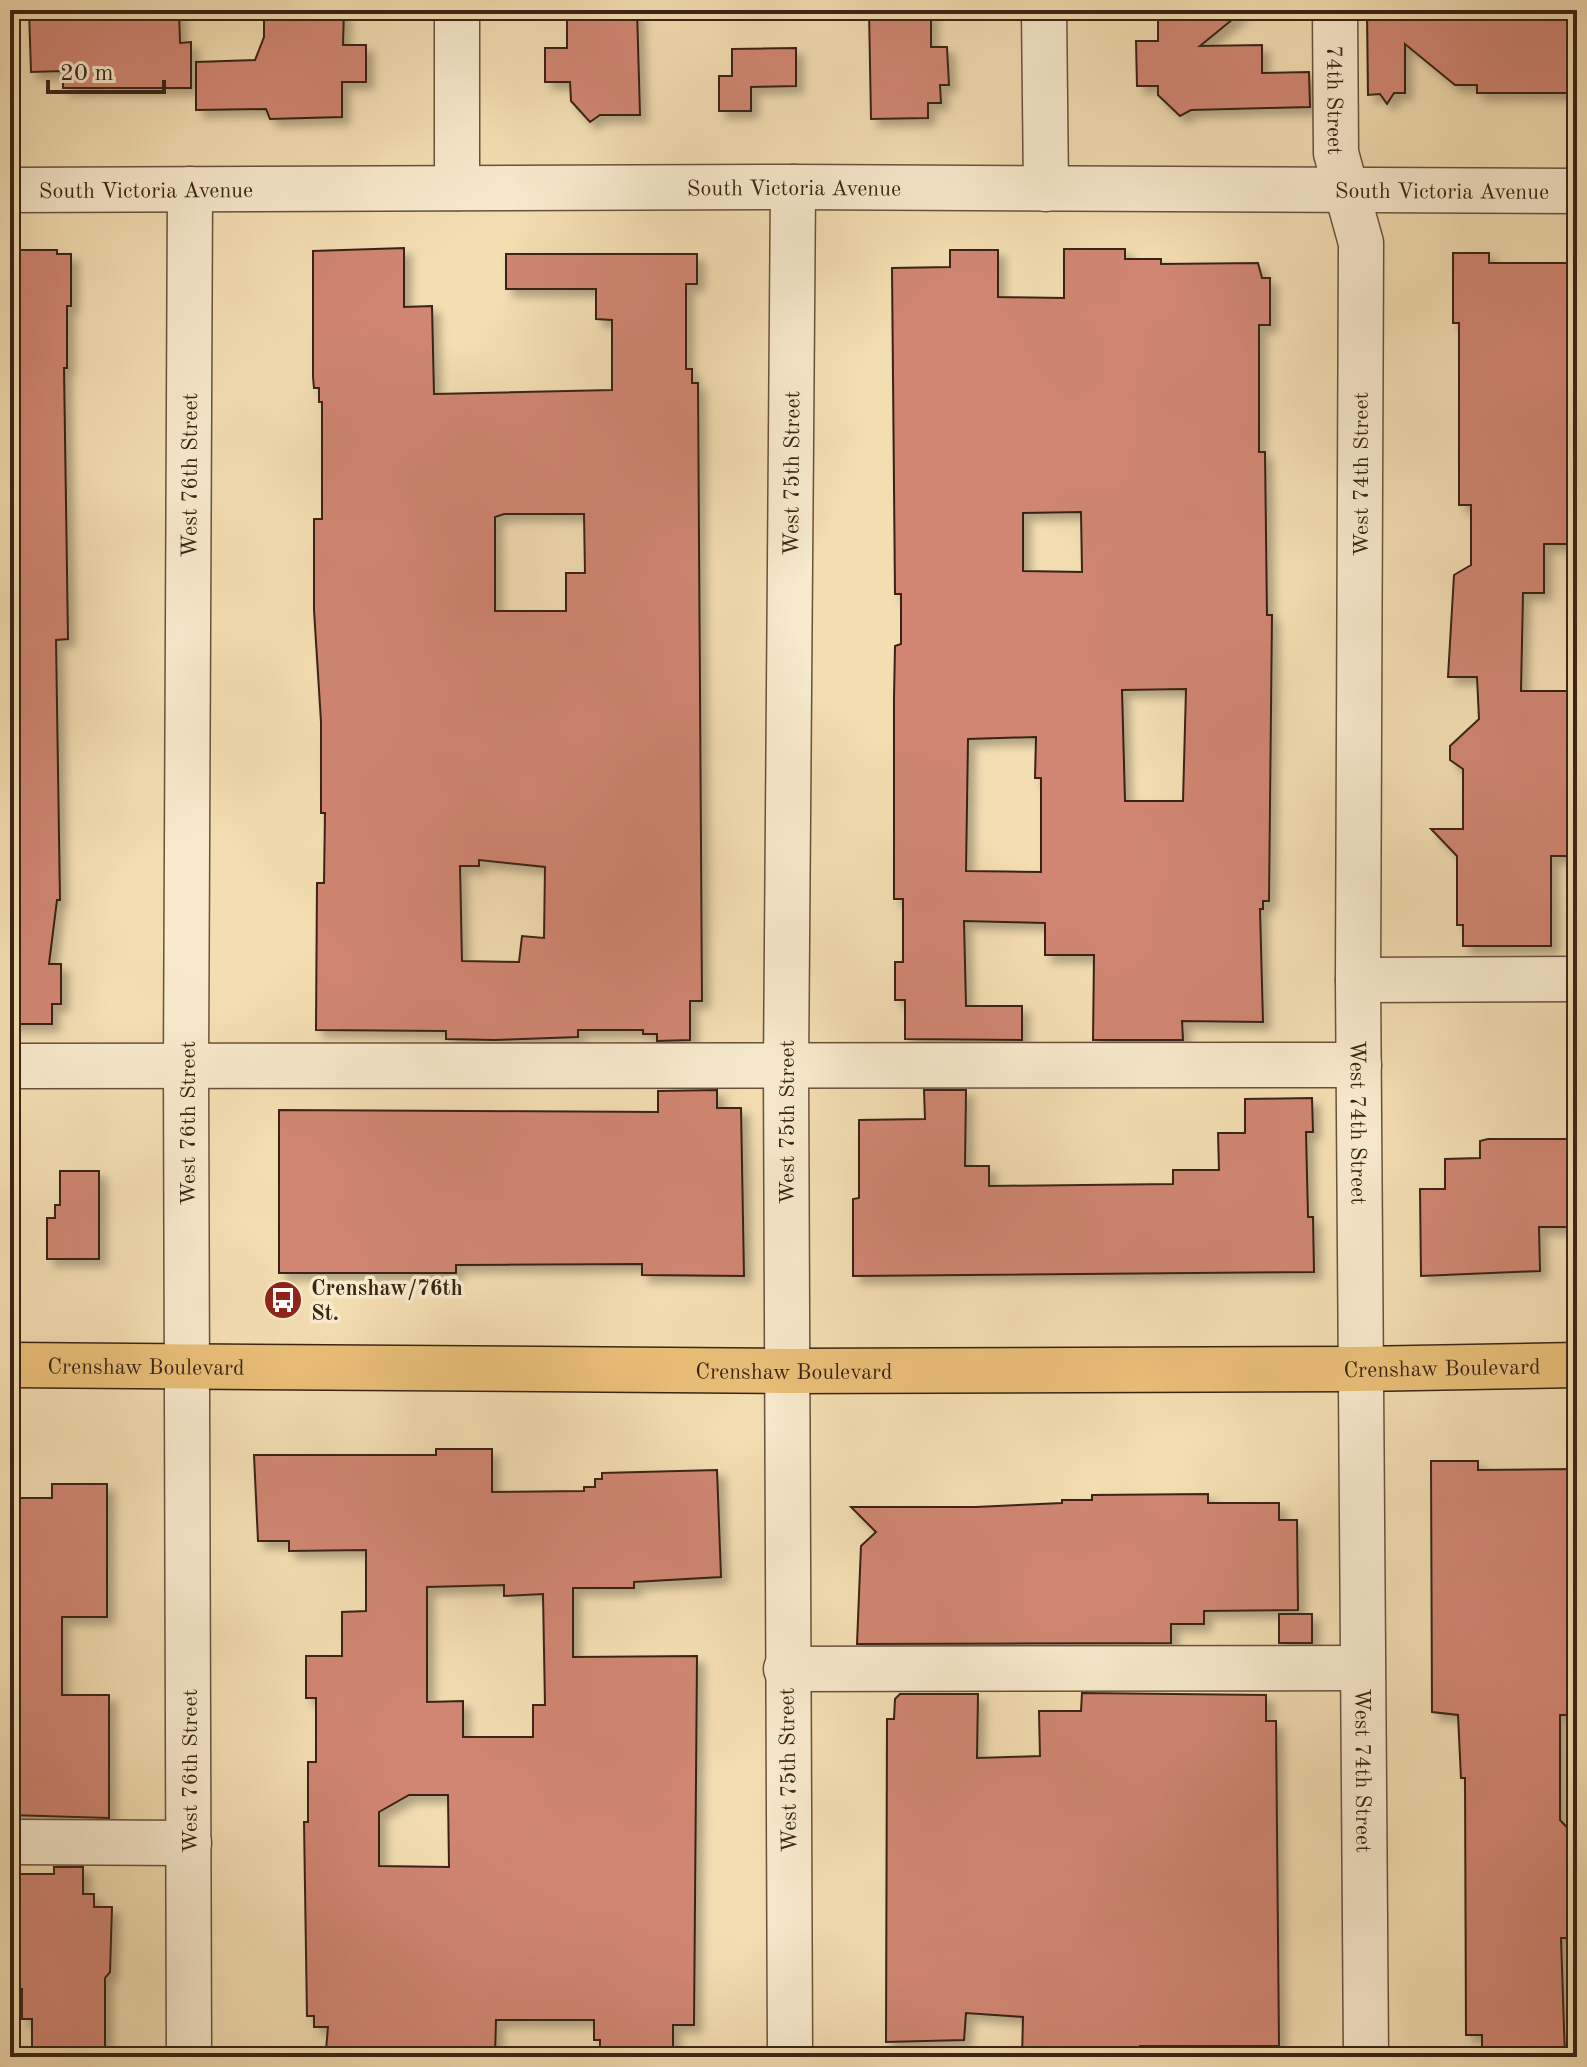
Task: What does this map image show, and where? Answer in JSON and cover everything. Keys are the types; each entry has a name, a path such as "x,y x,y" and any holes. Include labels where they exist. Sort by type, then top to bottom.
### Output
{"main road":[{"name":"Crenshaw Boulevard","path":"10,1365 787,1371 1577,1365"}],"street":[{"path":"457,10 457,188"},
{"path":"1044,10 1046,189"},
{"name":"74th Street","path":"1335,10 1336,153 1348,189"},
{"name":"South Victoria Avenue","path":"10,190 793,187 1577,191"},
{"name":"West 75th Street","path":"790,2057 786,1669 786,1068 793,187"},
{"name":"West 76th Street","path":"189,2057 186,1066 190,189"},
{"name":"West 74th Street","path":"1348,189 1361,243 1358,980 1366,2057"},
{"path":"1358,980 1577,979"},
{"path":"10,1066 786,1068 1359,1065"},
{"path":"786,1669 1362,1668"},
{"path":"10,1842 189,1843"}],"building":[{"path":"29,10 179,10 180,43 191,42 191,88 63,88 63,71 31,72"},
{"path":"264,10 344,10 343,45 366,45 366,82 342,82 342,117 270,119 266,109 196,110 196,62 255,60 264,37"},
{"path":"567,10 637,10 640,115 600,115 590,122 571,101 570,82 545,82 545,48 567,48"},
{"path":"869,10 931,10 931,47 947,47 949,85 940,85 941,103 928,103 928,118 871,119"},
{"path":"1158,10 1244,10 1200,46 1262,45 1262,73 1309,72 1310,107 1191,110 1180,116 1158,95 1158,86 1137,86 1136,41 1158,41"},
{"path":"1577,10 1577,93 1477,93 1477,85 1455,85 1405,44 1405,93 1394,93 1387,104 1380,94 1368,95 1367,11"},
{"path":"796,48 796,86 751,87 751,111 719,111 719,76 732,76 732,49"},
{"path":"404,248 404,307 432,306 434,394 612,390 612,320 596,319 596,289 506,289 506,254 697,254 697,284 686,284 686,369 692,369 692,383 698,383 702,1001 690,1001 690,1040 657,1041 657,1034 643,1034 643,1030 578,1030 578,1037 495,1040 446,1039 446,1031 316,1030 317,883 324,883 325,813 321,813 321,722 314,610 314,519 322,519 322,402 319,402 319,388 314,388 313,377 313,251","holes":["504,514 584,514 585,573 566,573 566,611 495,611 495,517","479,860 545,867 544,938 522,936 519,962 462,961 460,866 479,866"]},
{"path":"1064,249 1125,249 1125,259 1161,259 1161,264 1258,263 1262,278 1270,278 1270,325 1259,325 1259,452 1265,452 1267,615 1272,615 1269,901 1263,901 1263,909 1260,909 1263,1022 1182,1021 1183,1040 1093,1040 1094,955 1045,955 1045,923 964,921 966,1006 1022,1006 1022,1040 905,1039 905,1000 895,1000 895,962 903,962 903,899 894,899 895,646 901,644 901,594 895,594 892,268 950,267 950,250 998,250 998,297 1064,298","holes":["1081,512 1082,572 1023,571 1023,513","1186,689 1183,801 1125,801 1122,690","1036,737 1035,778 1041,778 1041,872 966,871 968,739"]},
{"path":"14,250 57,250 57,254 71,254 71,306 67,306 67,368 64,368 68,639 56,640 60,900 57,900 49,964 61,964 61,1004 52,1004 52,1024 10,1024 10,253"},
{"path":"1453,253 1489,253 1489,263 1577,263 1577,544 1544,544 1544,593 1523,593 1521,691 1577,691 1577,856 1551,856 1551,946 1463,946 1463,925 1457,925 1457,856 1431,829 1463,829 1463,769 1450,760 1450,746 1479,719 1477,677 1448,677 1454,575 1471,565 1471,505 1459,505 1459,323 1453,323"},
{"path":"717,1090 717,1108 741,1108 744,1276 642,1275 642,1264 456,1265 456,1273 279,1273 279,1110 658,1112 658,1091"},
{"path":"924,1090 966,1090 965,1166 989,1166 989,1186 1173,1184 1173,1170 1219,1170 1218,1133 1245,1133 1245,1099 1312,1098 1313,1132 1306,1132 1308,1217 1313,1217 1314,1272 853,1276 853,1199 859,1198 859,1120 925,1119"},
{"path":"1577,1139 1577,1227 1539,1227 1540,1271 1421,1276 1420,1189 1445,1189 1445,1159 1480,1158 1480,1141"},
{"path":"60,1171 99,1171 99,1259 47,1259 47,1218 55,1218 55,1205 60,1205"},
{"path":"436,1449 492,1449 492,1492 584,1491 584,1487 595,1487 595,1479 602,1479 602,1473 717,1470 721,1577 634,1582 634,1588 573,1588 573,1657 697,1656 694,2025 673,2025 673,2049 600,2048 600,2040 594,2040 594,2020 496,2020 495,2057 326,2050 328,2027 314,2027 314,2016 307,2016 304,1822 308,1822 308,1762 316,1762 316,1698 306,1698 306,1656 342,1656 342,1612 366,1611 366,1550 289,1551 289,1541 258,1541 254,1455 436,1455","holes":["504,1585 504,1596 543,1594 545,1705 533,1705 533,1737 463,1737 463,1701 427,1702 427,1587","409,1795 448,1795 449,1867 379,1866 379,1812"]},
{"path":"1431,1461 1478,1461 1478,1470 1577,1469 1577,1715 1560,1715 1560,1820 1577,1838 1577,1938 1561,1938 1565,2057 1482,2057 1482,2035 1466,2035 1465,1778 1461,1778 1458,1715 1432,1712"},
{"path":"52,1484 107,1484 107,1617 62,1617 62,1695 109,1695 109,1818 10,1815 10,1498 52,1498"},
{"path":"1208,1494 1208,1503 1279,1503 1279,1520 1297,1520 1298,1610 1204,1611 1204,1624 1171,1624 1171,1643 857,1644 861,1546 876,1532 851,1507 976,1507 1092,1500 1092,1495"},
{"path":"1279,1614 1312,1614 1312,1643 1279,1643"},
{"path":"1082,1693 1266,1695 1266,1721 1276,1721 1279,2046 1140,2046 1140,2057 1022,2057 1023,2017 966,2013 964,2040 886,2042 887,1719 894,1719 895,1699 900,1694 978,1694 977,1758 1040,1756 1039,1711 1081,1711"},
{"path":"54,1867 83,1867 83,1894 94,1894 94,1907 112,1907 110,1972 105,1978 105,2057 32,2057 32,2019 22,2019 22,1989 13,1989 12,1874 54,1874"}],"place":[{"name":"Crenshaw/76th St.","path":"283,1300"}]}
